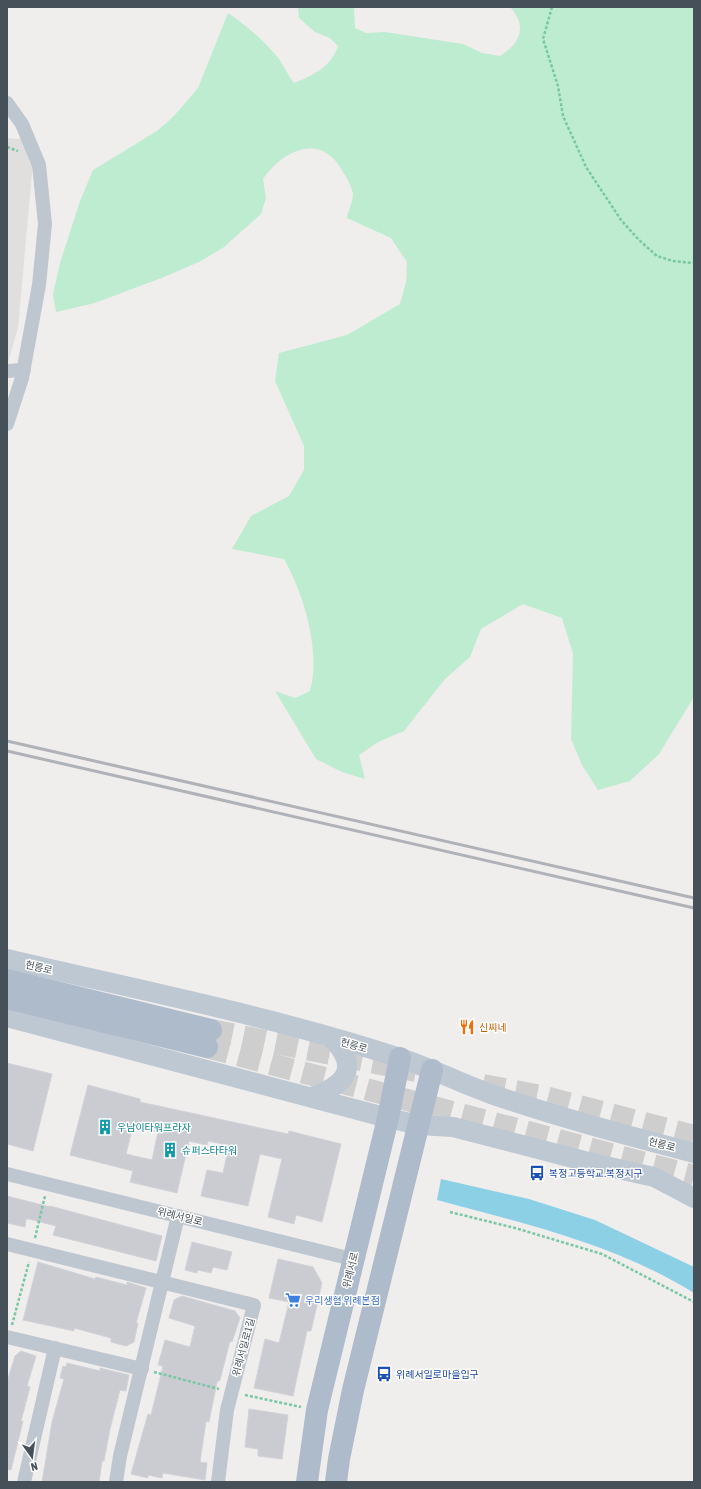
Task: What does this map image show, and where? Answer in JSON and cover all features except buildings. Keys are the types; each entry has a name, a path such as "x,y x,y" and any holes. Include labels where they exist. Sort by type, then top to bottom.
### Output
{"main road":[{"name":"헌릉로","path":"7,959 272,1021 400,1058 490,1094 632,1137 694,1152"},
{"path":"7,980 209,1038 7,998"},
{"path":"7,1017 388,1118 419,1125 453,1127 592,1163 654,1177 694,1198"},
{"path":"312,1097 332,1090 346,1075 348,1067 343,1050 333,1039"},
{"name":"위례서로","path":"307,1482 317,1410 352,1258 388,1118 400,1058"},
{"path":"336,1482 339,1459 353,1390 432,1070"}],"street":[{"path":"7,103 22,124 39,165 45,224 39,285 24,370 7,424"},
{"path":"7,371 24,370"},
{"name":"위례서일로","path":"7,1174 352,1258"},
{"path":"116,1482 120,1456 178,1216"},
{"name":"위례서일로1길","path":"7,1244 254,1305 230,1392 222,1439 218,1482"},
{"path":"8,1337 142,1369"},
{"path":"24,1482 55,1348"}],"path":[{"path":"552,7 543,40 558,86 563,116 586,167 621,220 639,240 657,256 694,263"},
{"path":"8,1337 32,1250 48,1184"},
{"path":"450,1212 515,1228 602,1254 694,1302"},
{"path":"142,1369 230,1392 317,1410"}],"shaded area":[{"path":"7,138 35,140 18,328 7,366"}],"green space":[{"path":"298,7 354,7 355,28 366,33 385,32 463,44 482,53 500,56 513,46 519,34 519,21 516,14 510,7 694,7 694,697 659,754 630,781 598,790 582,765 571,739 573,654 562,618 523,604 481,629 470,657 445,679 404,731 378,742 359,755 365,779 342,772 316,759 275,691 295,698 310,691 313,676 312,641 304,606 284,559 232,549 251,516 289,496 304,470 304,446 275,381 279,353 347,335 400,304 406,282 407,262 391,238 347,218 352,200 352,191 346,177 334,160 325,152 314,149 303,149 292,153 281,160 263,179 266,198 261,214 224,247 201,261 164,277 95,303 56,312 53,294 60,263 80,201 93,170 157,131 173,117 198,88 228,13 268,46 279,59 294,83 321,69 331,60 338,46 330,38 315,32 299,18"}],"water":[{"path":"441,1179 529,1199 595,1220 694,1267 694,1293 633,1261 601,1248 537,1227 437,1200"}],"tunnel":[{"path":"211,1030 416,1071"},
{"path":"207,1047 694,1176"},
{"path":"483,1085 541,1096 694,1136"}],"railway":[{"path":"7,741 694,898"},
{"path":"7,751 694,908"}],"place":[{"name":"신찌네","path":"467,1027"},
{"name":"우남이타워프라자","path":"105,1127"},
{"name":"슈퍼스타타워","path":"170,1150"},
{"name":"복정고등학교.복정지구","path":"537,1173"},
{"name":"우리생협 위례본점","path":"293,1300"},
{"name":"위례서일로마을입구","path":"384,1374"}]}
